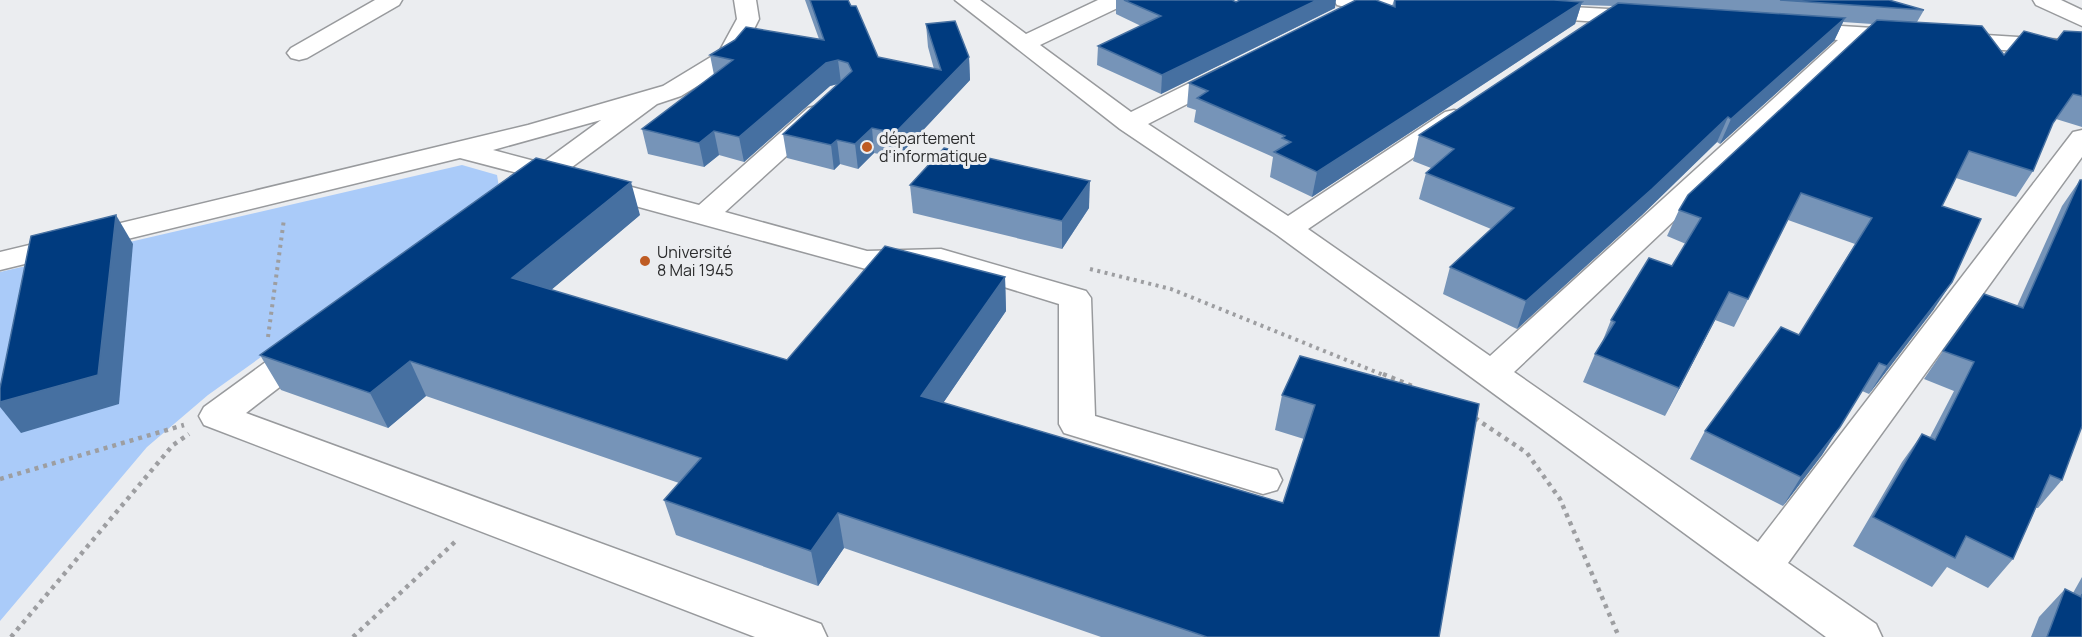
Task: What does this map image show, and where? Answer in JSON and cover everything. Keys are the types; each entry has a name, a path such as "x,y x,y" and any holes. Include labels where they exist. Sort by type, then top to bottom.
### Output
{"street":[{"path":"299,53 391,0"},
{"path":"0,261 536,130 672,91 729,56 748,19 745,0"},
{"path":"966,0 1129,123 1288,229 1860,637"},
{"path":"1023,44 1116,0"},
{"path":"2044,0 2082,19"},
{"path":"1349,8 1459,8"},
{"path":"1516,11 1667,20"},
{"path":"1569,41 1608,15"},
{"path":"1774,28 2082,48"},
{"path":"1491,374 1857,35"},
{"path":"1129,123 1253,61"},
{"path":"501,206 648,98"},
{"path":"705,215 832,100"},
{"path":"1288,229 1472,106"},
{"path":"1762,567 2082,138"},
{"path":"460,149 548,171 866,260 941,258 1075,298 1077,424 1263,480"},
{"path":"217,416 339,326"},
{"path":"217,416 805,637"}],"path":[{"path":"262,382 288,192"},
{"path":"1042,288 1057,261 1171,289 1421,390"},
{"path":"0,479 217,416"},
{"path":"11,637 173,445 217,416"},
{"path":"1472,417 1527,453 1560,499 1619,637"},
{"path":"353,637 483,516"}],"shaded area":[{"path":"462,165 497,175 499,187 208,395 147,447 0,621 0,272"}],"building":[{"path":"810,0 848,0 851,6 856,6 878,57 941,70 926,24 955,21 969,57 895,133 872,128 855,144 837,140 831,145 783,134 852,71 848,63 838,60 826,63 739,137 714,131 699,143 642,129 733,60 710,55 735,40 746,27 824,40"},
{"path":"1124,0 1232,0 1236,2 1240,0 1317,0 1162,75 1098,46 1161,16"},
{"path":"1356,0 1376,0 1395,7 1395,0 1582,2 1317,172 1274,152 1291,142 1282,138 1285,136 1197,98 1208,91 1189,83"},
{"path":"1780,0 1889,0 1924,10"},
{"path":"1618,3 1845,18 1731,119 1728,117 1652,189 1526,301 1450,267 1514,208 1426,173 1454,149 1419,135"},
{"path":"1877,20 1982,26 2004,55 2024,31 2057,40 2064,31 2082,32 2082,96 2073,94 2053,123 2033,171 1969,151 1942,206 1981,219 1952,282 1887,366 1879,363 1840,427 1801,477 1705,431 1781,327 1799,335 1872,218 1801,193 1748,299 1729,292 1679,388 1595,354 1615,322 1611,320 1649,258 1672,266 1701,218 1679,210 1688,195"},
{"path":"944,148 1090,181 1062,221 910,185"},
{"path":"536,158 631,182 512,278 787,360 885,246 1005,277 921,396 1283,503 1315,405 1282,395 1300,356 1479,404 1439,637 1207,637 838,513 811,551 664,500 701,458 410,361 370,393 260,355"},
{"path":"2080,180 2082,180 2082,426 2062,480 2050,475 2013,559 1966,536 1955,558 1873,517 1922,434 1935,440 1974,362 1943,351 1984,294 2023,308"},
{"path":"116,215 98,375 0,402 0,388 31,236"},
{"path":"2065,589 2081,597 2082,594 2082,637 2047,637"}],"place":[{"name":"département d'informatique","path":"867,147"},
{"name":"Université 8 Mai 1945","path":"645,261"}]}
